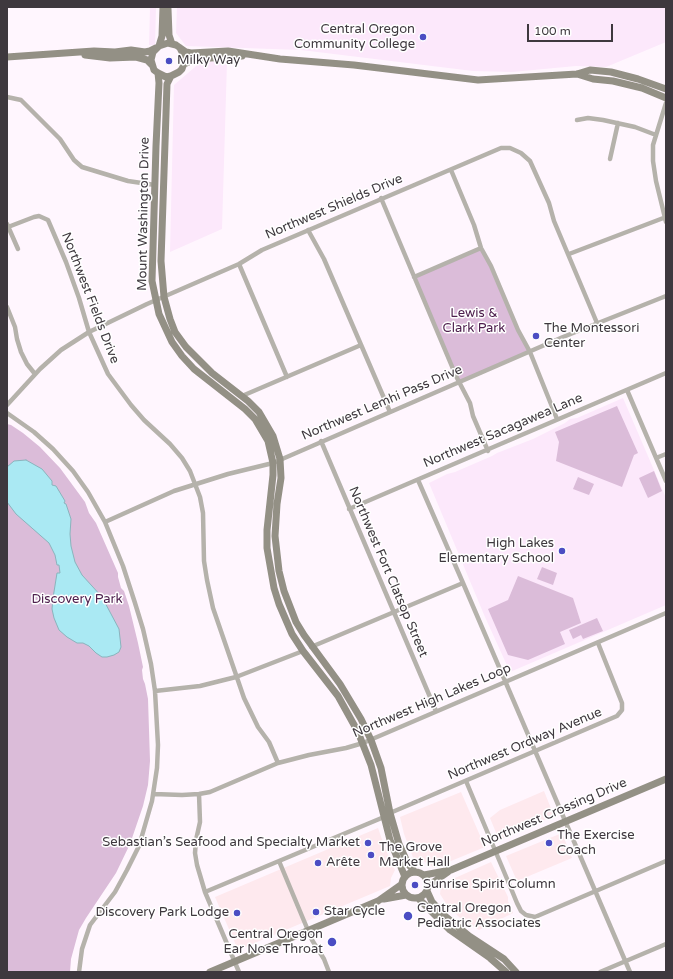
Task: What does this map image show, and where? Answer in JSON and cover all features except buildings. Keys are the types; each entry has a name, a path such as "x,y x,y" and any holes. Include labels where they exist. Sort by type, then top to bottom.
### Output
{"main road":[{"path":"152,65 151,56 162,36 163,7"},
{"path":"168,7 168,35 172,44"},
{"path":"7,57 131,50 145,52 168,43 191,53 228,51 478,80 577,74 590,70 611,72 638,79 666,89"},
{"path":"77,53 110,58 136,57 146,60 152,65 158,74 166,77 179,72 184,64 184,56 180,48"},
{"path":"184,64 196,59 253,55"},
{"name":"Mount Washington Drive","path":"158,74 159,83 152,281 161,319 172,342 182,356 194,369 255,418 268,441 273,463 273,486 267,530 270,569 279,604 292,634 303,651 338,696 356,727 401,850 408,864 415,872"},
{"path":"577,74 593,79 614,81 642,88 666,98"},
{"name":"Mount Washington Drive","path":"171,76 167,84 161,261 164,296 172,326 186,347 212,373 242,396 259,412 266,422 275,441 280,459 281,478 277,504 275,536 279,571 290,608 300,628 311,647 340,684 371,740 381,768 392,846 403,881"},
{"name":"Northwest Crossing Drive","path":"424,875 451,870 666,778"},
{"name":"Northwest Crossing Drive","path":"428,888 451,870"},
{"path":"378,901 403,881 409,874 415,872 424,875 428,880 428,888 432,902 446,918 469,936 504,959 516,972"},
{"path":"403,881 402,889 406,895 411,898 424,896 428,888"},
{"path":"210,972 378,901 406,895"},
{"path":"418,898 450,930 490,958 506,972"}],"street":[{"path":"7,97 21,100 60,139 74,160 82,167 128,181 155,184"},
{"path":"569,254 666,219 656,181 653,161 653,146 666,103"},
{"path":"577,120 595,118 618,123 656,135"},
{"path":"610,159 618,123"},
{"name":"Northwest Shields Drive","path":"7,405 35,374 61,350 89,332 164,296 239,264 262,250 501,148 510,148 521,153 530,161 597,323"},
{"path":"450,170 474,225 481,248 491,266 518,330 530,352 557,419"},
{"path":"381,198 459,382 470,403 488,451"},
{"name":"Northwest Fields Drive","path":"8,226 39,216 48,220 66,262 89,332 113,384 139,415 170,444 190,470 203,513 204,561 213,608 236,677 251,714 268,742 278,763"},
{"path":"8,226 18,249"},
{"path":"308,230 324,259 390,412"},
{"path":"414,277 481,248"},
{"path":"239,264 287,377"},
{"name":"Northwest Lemhi Pass Drive","path":"105,522 157,497 195,483 273,463 597,323 666,296"},
{"path":"7,307 16,327 17,339 21,352 27,364 35,374"},
{"path":"242,396 361,345"},
{"name":"Northwest Sacagawea Lane","path":"349,509 488,451 557,419 666,374"},
{"path":"627,390 666,481"},
{"path":"7,413 34,432 68,465 88,492 105,522 123,566 143,630 151,664 155,691 158,745 154,794 136,852 114,892 90,925 82,949 79,972"},
{"name":"Northwest Fort Clatsop Street","path":"321,442 436,711"},
{"path":"656,458 666,454"},
{"path":"418,480 630,972"},
{"path":"311,647 463,583"},
{"name":"Northwest High Lakes Loop","path":"154,794 199,794 222,788 278,763 363,743 666,613"},
{"name":"Northwest Ordway Avenue","path":"205,892 279,862 617,716 622,710 623,705 621,697 598,643"},
{"path":"155,691 200,686 236,677 303,651"},
{"path":"466,781 517,903 521,911 526,915 535,917 666,861"},
{"path":"199,794 200,822 195,853 197,865 205,892 239,972"},
{"path":"279,862 308,930 329,972"},
{"path":"600,972 666,944"}],"shaded area":[{"path":"150,7 156,7 155,45 149,45"},
{"name":"Central Oregon Community College","path":"177,7 666,7 666,42 606,67 576,66 512,72 473,71 301,50 186,46 176,33"},
{"path":"202,61 227,62 222,229 170,252 174,85"},
{"name":"High Lakes Elementary School","path":"623,398 666,498 666,605 510,672 485,617 429,483 447,474 533,439 570,419 577,418"},
{"path":"544,791 554,816 499,840 490,818 500,810"},
{"path":"461,792 485,847 434,868 422,860 414,860 404,834 400,817"},
{"path":"378,828 395,870 391,878 390,886 238,950 215,897"},
{"path":"562,833 572,858 517,881 506,856"},
{"path":"491,862 508,897 513,913 479,930 459,917 447,905 440,894 441,886 446,882"}],"green space":[{"name":"Lewis & Clark Park","path":"481,248 530,352 459,382 414,277"},
{"path":"617,406 638,453 634,455 622,487 556,461 559,442 555,432"},
{"name":"Discovery Park","path":"7,424 23,433 40,447 60,468 85,502 89,513 96,523 118,573 121,588 124,591 129,606 143,667 143,679 148,699 150,761 148,785 143,806 130,844 116,873 79,930 71,959 70,972 7,972"},
{"path":"654,471 662,491 648,498 639,478"},
{"path":"578,477 594,484 589,495 573,489"},
{"path":"542,567 557,573 553,585 537,579"},
{"path":"518,576 573,598 581,623 560,632 565,644 528,660 508,655 488,609 508,600"},
{"path":"597,618 603,631 583,639 581,635 573,639 569,630"}],"water":[{"path":"26,460 42,469 52,481 52,485 56,486 65,501 64,503 66,504 71,519 71,546 75,562 82,575 102,597 119,629 121,647 119,652 114,655 102,657 89,646 83,643 77,643 59,630 52,609 57,573 60,573 55,555 49,543 16,514 7,502 7,467 14,461"}],"place":[{"name":"Central Oregon Community College","path":"423,37"},
{"name":"Milky Way","path":"169,61"},
{"name":"The Montessori Center","path":"536,336"},
{"name":"High Lakes Elementary School","path":"562,551"},
{"name":"Sebastian’s Seafood and Specialty Market","path":"368,843"},
{"name":"The Exercise Coach","path":"549,843"},
{"name":"The Grove Market Hall","path":"371,855"},
{"name":"Arête","path":"318,863"},
{"name":"Sunrise Spirit Column","path":"415,885"},
{"name":"Star Cycle","path":"316,912"},
{"name":"Discovery Park Lodge","path":"237,913"},
{"name":"Central Oregon Pediatric Associates","path":"408,916"},
{"name":"Central Oregon Ear Nose Throat","path":"332,942"}]}
